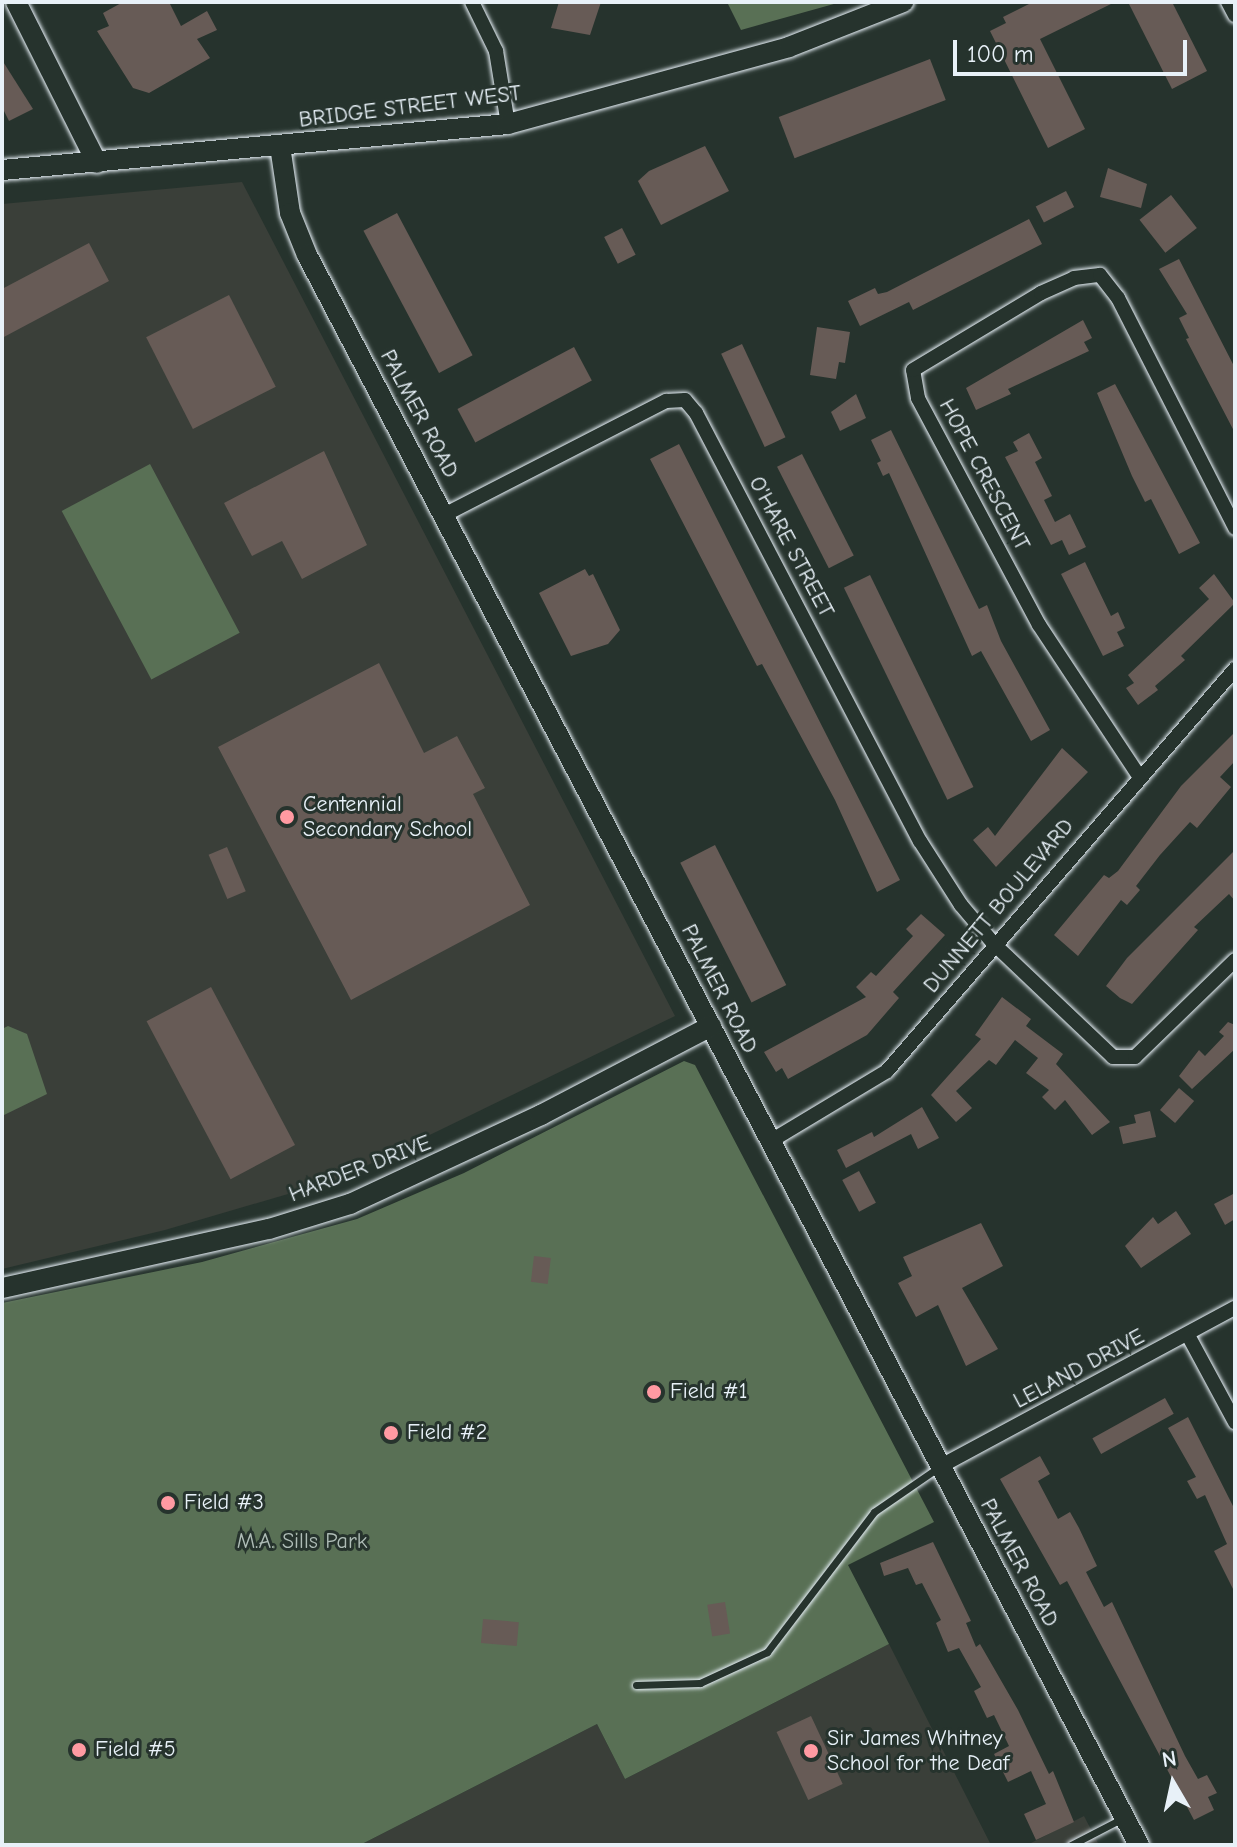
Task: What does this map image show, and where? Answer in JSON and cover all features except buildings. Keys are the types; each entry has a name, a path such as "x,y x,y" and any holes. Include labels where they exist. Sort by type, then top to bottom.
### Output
{"street":[{"path":"16,2 97,163"},
{"path":"472,2 496,51 508,124"},
{"name":"BRIDGE STREET WEST","path":"2,170 508,124 789,47 903,2"},
{"path":"1228,2 1235,15"},
{"name":"PALMER ROAD","path":"280,146 298,235 1139,1845"},
{"name":"HOPE CRESCENT","path":"1139,776 1039,625 918,398 913,370 1041,293 1074,278 1100,275 1118,298 1235,528"},
{"name":"O'HARE STREET","path":"444,515 666,401 685,400 696,413 920,841 961,905 994,944"},
{"name":"DUNNETT BOULEVARD","path":"771,1141 887,1071 1139,776 1235,669"},
{"path":"994,944 1113,1057 1135,1057 1235,960"},
{"name":"HARDER DRIVE","path":"2,1288 269,1229 350,1204 541,1115 711,1026"},
{"name":"LELAND DRIVE","path":"941,1466 1189,1337 1235,1308"},
{"path":"1189,1337 1235,1422"}],"lane":[{"path":"636,1685 700,1683 767,1652 874,1512 941,1466"},
{"path":"1071,1845 1125,1817"}],"shaded area":[{"path":"242,182 675,1016 339,1179 165,1230 2,1269 2,204"},
{"name":"Sir James Whitney School for the Deaf","path":"889,1644 991,1845 360,1845 597,1724 625,1779"},
{"path":"1084,1816 1099,1845 1027,1845"}],"green space":[{"path":"727,2 841,2 741,30"},
{"path":"150,464 240,633 151,680 62,511"},
{"path":"8,1026 27,1034 47,1094 2,1116 2,1029"},
{"name":"M.A. Sills Park","path":"684,1061 695,1065 934,1522 848,1565 889,1644 625,1779 597,1724 360,1845 2,1845 2,1303 202,1262 357,1219 464,1173"}],"place":[{"name":"Centennial Secondary School","path":"287,817"},
{"name":"Field #1","path":"654,1392"},
{"name":"Field #2","path":"391,1433"},
{"name":"Field #3","path":"168,1503"},
{"name":"Field #5","path":"79,1750"},
{"name":"Sir James Whitney School for the Deaf","path":"811,1751"}]}
